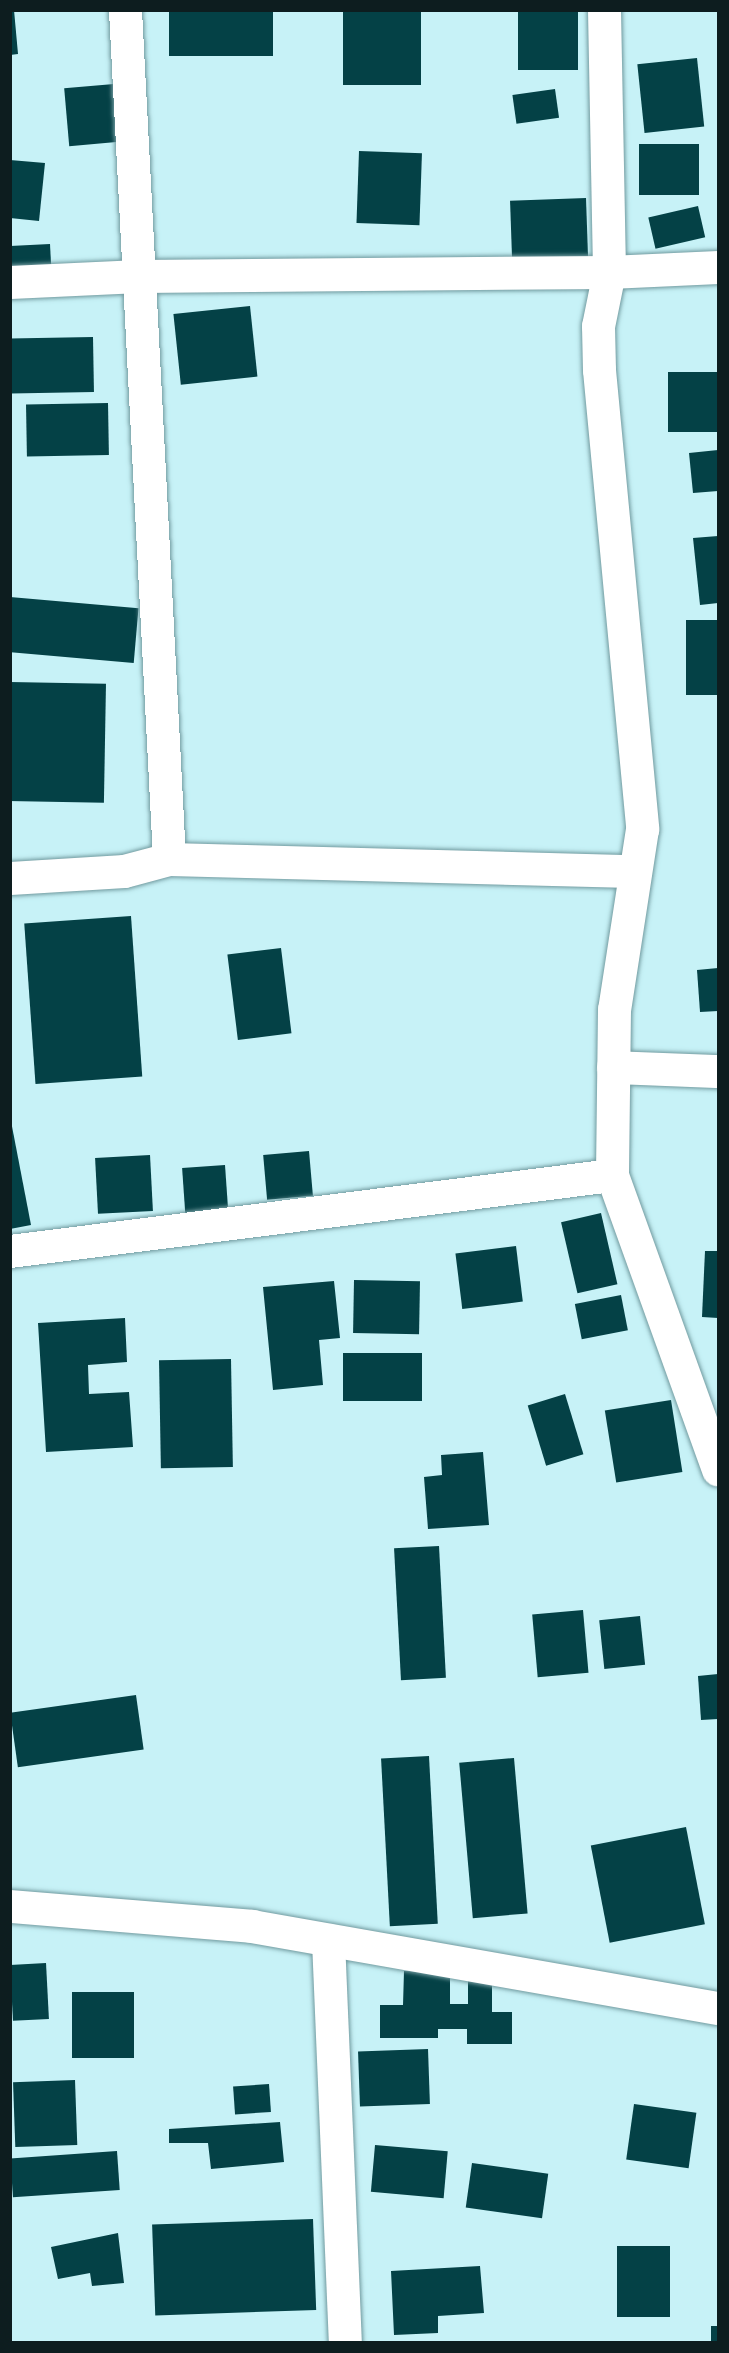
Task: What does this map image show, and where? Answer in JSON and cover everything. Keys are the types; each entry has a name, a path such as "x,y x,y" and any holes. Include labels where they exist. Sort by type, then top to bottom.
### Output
{"street":[{"path":"125,10 169,859"},
{"path":"604,10 609,272 598,326 599,370 642,829 632,871 614,1009 612,1175 718,1469"},
{"path":"10,282 138,276 609,272 718,267"},
{"path":"10,878 124,871 169,859 632,871"},
{"path":"614,1067 718,1071"},
{"path":"10,1251 612,1175"},
{"path":"10,1906 252,1926 718,2008"},
{"path":"328,1940 345,2343"}],"building":[{"path":"10,10 14,10 18,54 10,55"},
{"path":"169,10 273,10 273,56 169,56"},
{"path":"343,10 421,10 421,85 343,85"},
{"path":"518,10 578,10 578,70 518,70"},
{"path":"697,58 704,127 645,133 637,64"},
{"path":"114,84 119,142 69,146 64,88"},
{"path":"555,89 559,118 516,124 512,95"},
{"path":"639,144 699,144 699,195 639,195"},
{"path":"359,151 422,153 419,225 356,223"},
{"path":"10,160 45,163 39,221 10,218"},
{"path":"586,198 588,261 512,264 510,201"},
{"path":"698,206 705,237 656,249 648,217"},
{"path":"50,244 51,265 11,267 10,246"},
{"path":"250,306 257,377 181,385 173,314"},
{"path":"93,337 94,392 11,393 10,338"},
{"path":"668,372 718,372 718,432 668,432"},
{"path":"108,403 109,455 27,456 26,404"},
{"path":"718,450 718,491 693,493 689,453"},
{"path":"718,536 718,603 700,605 693,538"},
{"path":"10,597 139,608 134,663 10,652"},
{"path":"686,620 718,620 718,695 686,695"},
{"path":"10,682 106,684 104,803 10,801"},
{"path":"131,916 142,1077 35,1084 24,923"},
{"path":"281,948 291,1033 238,1040 227,955"},
{"path":"718,968 718,1011 700,1012 697,970"},
{"path":"10,1116 31,1225 10,1229"},
{"path":"309,1151 313,1196 267,1200 263,1155"},
{"path":"150,1155 153,1211 98,1214 95,1158"},
{"path":"225,1165 228,1211 185,1214 182,1168"},
{"path":"601,1213 617,1284 577,1293 561,1222"},
{"path":"516,1246 523,1302 462,1309 455,1253"},
{"path":"705,1251 718,1251 718,1318 702,1317"},
{"path":"354,1280 420,1281 419,1334 353,1333"},
{"path":"334,1281 340,1338 319,1340 323,1385 273,1390 263,1287"},
{"path":"621,1295 628,1330 582,1339 575,1304"},
{"path":"125,1318 127,1362 88,1365 89,1394 129,1392 133,1447 46,1452 38,1323"},
{"path":"343,1353 422,1353 422,1401 343,1401"},
{"path":"231,1359 233,1467 161,1468 159,1360"},
{"path":"565,1394 583,1454 546,1466 528,1405"},
{"path":"671,1400 682,1472 616,1483 605,1410"},
{"path":"483,1452 489,1525 428,1529 424,1477 442,1475 441,1455"},
{"path":"439,1546 446,1678 401,1680 394,1548"},
{"path":"583,1610 588,1673 538,1677 532,1614"},
{"path":"640,1616 645,1665 604,1669 599,1620"},
{"path":"718,1674 718,1719 701,1720 698,1676"},
{"path":"136,1695 144,1749 18,1767 10,1713"},
{"path":"429,1756 438,1924 390,1926 381,1759"},
{"path":"514,1758 528,1913 473,1918 459,1763"},
{"path":"686,1827 705,1924 610,1943 591,1846"},
{"path":"46,1963 49,2019 13,2021 10,1965"},
{"path":"404,1971 450,1972 450,2004 468,2004 468,1979 492,1979 492,2012 512,2012 512,2044 467,2044 467,2029 438,2029 438,2038 380,2038 380,2005 403,2005"},
{"path":"72,1992 134,1992 134,2058 72,2058"},
{"path":"428,2049 430,2104 360,2106 358,2051"},
{"path":"75,2080 77,2145 15,2147 13,2082"},
{"path":"269,2084 271,2112 235,2114 233,2087"},
{"path":"634,2104 696,2113 689,2168 626,2159"},
{"path":"280,2122 284,2162 211,2169 208,2143 169,2143 169,2129"},
{"path":"375,2145 448,2151 444,2198 371,2192"},
{"path":"117,2151 120,2190 13,2197 10,2158"},
{"path":"472,2163 548,2174 542,2218 466,2208"},
{"path":"313,2219 316,2310 155,2316 152,2225"},
{"path":"118,2233 124,2283 92,2286 90,2273 58,2279 51,2247"},
{"path":"617,2246 670,2246 670,2317 617,2317"},
{"path":"480,2266 484,2313 438,2316 438,2333 394,2335 391,2271"},
{"path":"711,2326 718,2326 718,2342 711,2342"}]}
